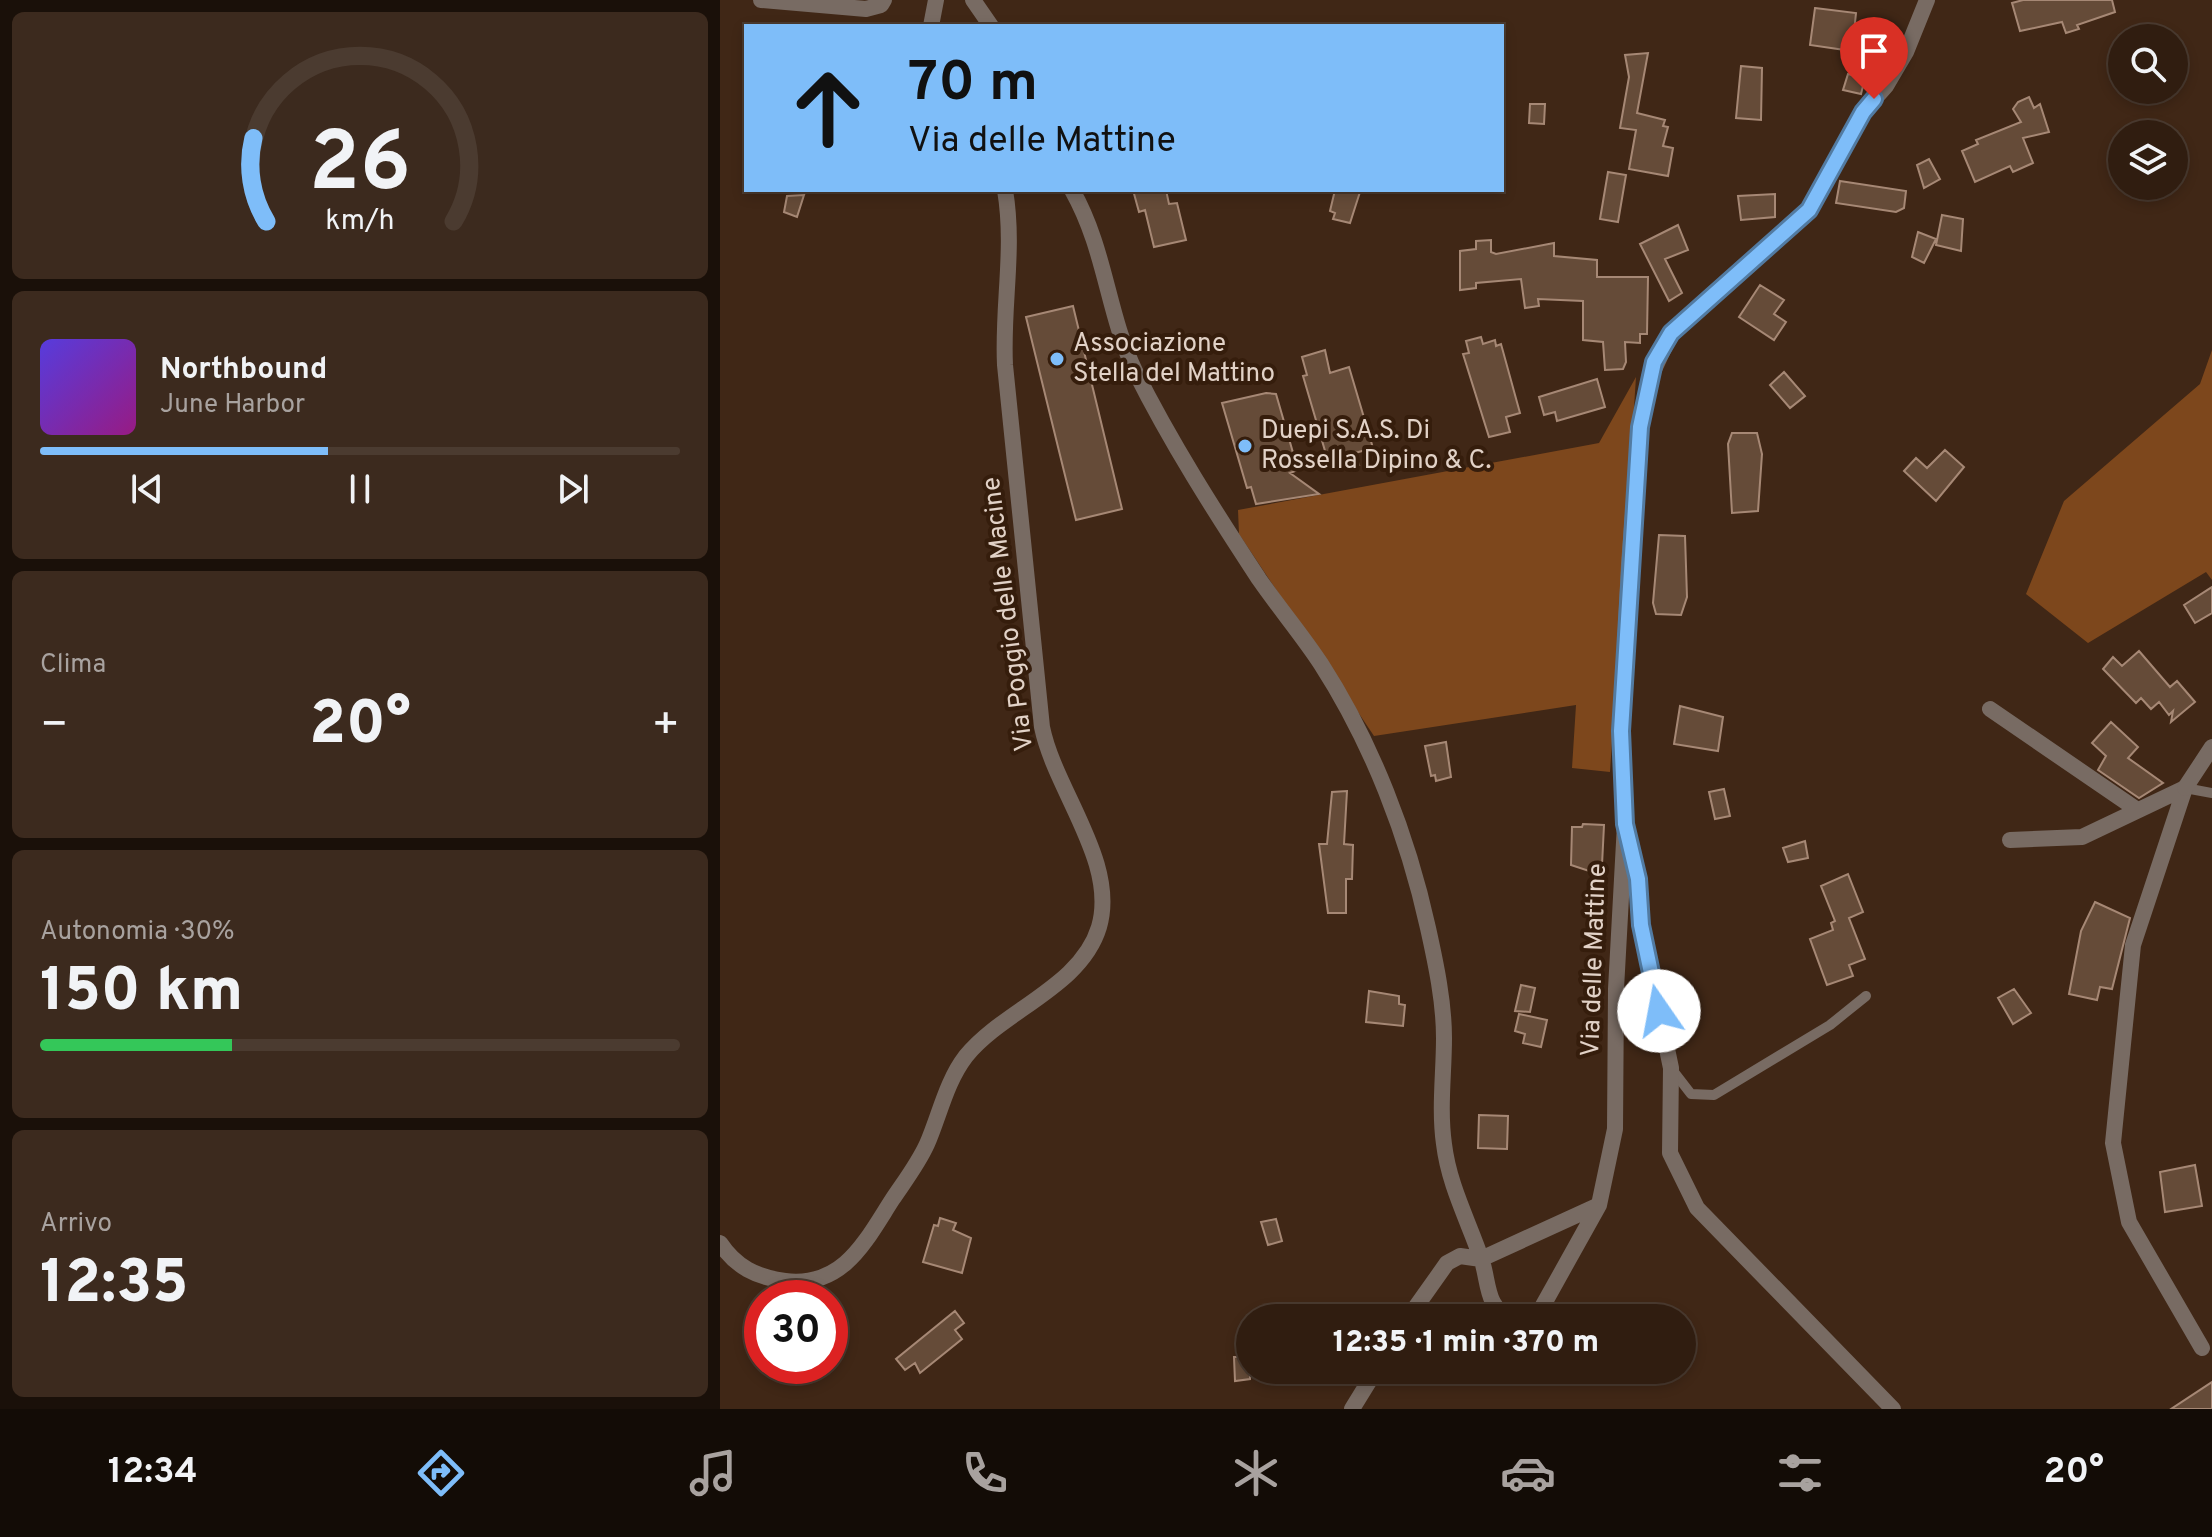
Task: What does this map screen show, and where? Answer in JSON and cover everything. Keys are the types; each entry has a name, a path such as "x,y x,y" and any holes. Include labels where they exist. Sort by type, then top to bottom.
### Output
{"street":[{"path":"761,0 866,9 881,5 884,0"},
{"path":"931,24 936,0"},
{"path":"973,0 990,24"},
{"name":"Via delle Mattine","path":"1544,1304 1599,1205 1615,1129 1616,989 1625,824 1621,731 1629,564 1640,427 1654,362 1671,333 1809,210 1863,112 1886,86 1906,52 1927,0"},
{"name":"Via Poggio delle Macine","path":"720,1243 742,1268 774,1280 811,1280 842,1268 859,1253 920,1158 947,1089 966,1056 983,1036 1068,972 1090,947 1099,927 1101,891 1089,838 1051,765 1042,727 1005,365 1004,334 1011,248 1005,192"},
{"path":"1073,192 1100,251 1123,340 1135,370 1196,481 1260,581 1321,664 1366,747 1391,807 1428,927 1442,1001 1441,1104 1448,1170 1482,1261 1492,1304"},
{"path":"1990,709 2136,809"},
{"path":"2202,1348 2129,1222 2113,1143 2133,945 2185,788 2212,747"},
{"path":"2010,840 2082,837 2185,788"},
{"path":"1625,824 1638,879 1641,925 1671,1068 1670,1153 1697,1208 1893,1409"},
{"path":"1418,1304 1447,1263 1460,1256 1482,1261 1599,1205"},
{"path":"1352,1409 1367,1384"}],"lane":[{"path":"2185,788 2212,793"},
{"path":"1671,1068 1691,1094 1714,1095 1830,1025 1866,996"}],"shaded area":[{"path":"2212,350 2212,580 2206,572 2088,643 2026,594 2064,501 2200,384"},
{"path":"1636,377 1610,772 1572,768 1576,705 1374,736 1239,534 1238,510 1599,443"}],"building":[{"path":"2023,0 2112,0 2115,12 2077,25 2079,29 2066,33 2062,22 2020,31 2012,3"},
{"path":"1815,8 1856,13 1852,51 1810,45"},
{"path":"1648,53 1637,113 1665,120 1663,126 1668,127 1663,146 1673,148 1668,176 1629,169 1636,130 1620,128 1629,77 1625,55"},
{"path":"1741,66 1762,68 1761,120 1736,118"},
{"path":"1848,74 1865,78 1861,94 1843,90"},
{"path":"2029,97 2034,108 2040,104 2049,132 2023,138 2033,163 2013,172 2010,166 1975,182 1962,151 1978,144 1976,140 2021,122 2013,109 2018,102"},
{"path":"1530,104 1545,104 1544,124 1529,123"},
{"path":"1929,159 1940,179 1924,188 1917,165"},
{"path":"1608,172 1626,175 1618,222 1600,219"},
{"path":"1840,181 1906,191 1904,208 1896,212 1836,203"},
{"path":"1134,192 1166,192 1169,204 1177,203 1186,240 1154,247 1145,210 1139,212"},
{"path":"1335,192 1360,192 1350,223 1333,219 1335,213 1330,211"},
{"path":"1775,194 1775,217 1741,220 1738,196"},
{"path":"804,195 797,217 784,212 787,196"},
{"path":"1942,215 1963,219 1961,251 1936,245"},
{"path":"1678,225 1688,250 1665,259 1682,293 1669,301 1640,244"},
{"path":"1918,232 1936,239 1924,263 1912,257"},
{"path":"1491,240 1491,252 1496,254 1554,243 1554,256 1597,260 1597,277 1648,277 1647,334 1640,334 1640,343 1625,342 1626,362 1623,369 1605,370 1603,342 1583,340 1583,301 1538,299 1539,306 1525,308 1521,279 1476,283 1476,288 1460,290 1460,251 1476,249 1476,241"},
{"path":"1760,285 1784,300 1774,314 1786,322 1774,340 1739,317"},
{"path":"1073,306 1122,509 1076,520 1026,317"},
{"path":"1481,337 1483,344 1495,340 1496,346 1501,344 1520,413 1506,417 1510,432 1489,437 1463,354 1469,353 1466,341"},
{"path":"1325,350 1330,373 1349,367 1373,448 1355,453 1359,465 1345,469 1341,458 1328,461 1303,376 1307,375 1302,357"},
{"path":"1784,372 1805,396 1790,408 1770,385"},
{"path":"1597,379 1605,407 1557,421 1555,412 1544,415 1539,397"},
{"path":"1266,393 1276,394 1298,470 1290,473 1319,494 1256,504 1251,487 1247,488 1222,403"},
{"path":"1732,433 1757,433 1762,454 1758,511 1732,513 1728,444"},
{"path":"1945,450 1964,467 1936,501 1904,471 1916,458 1927,468"},
{"path":"1659,535 1685,536 1687,597 1681,615 1656,614 1653,603"},
{"path":"2212,587 2212,613 2195,623 2184,605"},
{"path":"2139,651 2170,687 2177,681 2195,702 2171,722 2173,711 2169,715 2159,702 2151,709 2141,698 2136,703 2103,669 2113,657 2122,666"},
{"path":"1680,706 1723,717 1718,751 1674,744"},
{"path":"2111,722 2138,747 2128,758 2163,783 2139,798 2098,770 2106,756 2092,743"},
{"path":"1446,742 1451,777 1436,781 1435,775 1431,776 1425,746"},
{"path":"1724,789 1730,816 1715,819 1709,792"},
{"path":"1347,791 1344,844 1353,845 1352,879 1346,879 1346,913 1328,913 1319,844 1327,844 1332,792"},
{"path":"1583,824 1604,825 1602,865 1596,864 1595,873 1571,865 1572,827 1582,827"},
{"path":"1805,841 1808,858 1788,862 1783,848"},
{"path":"1848,874 1863,912 1849,918 1865,959 1849,965 1853,976 1827,985 1810,939 1833,930 1831,923 1835,921 1821,886"},
{"path":"2095,902 2130,918 2112,989 2100,987 2097,1000 2069,994 2081,931"},
{"path":"1521,985 1535,988 1530,1012 1515,1011"},
{"path":"2014,989 2031,1013 2013,1024 1998,998"},
{"path":"1369,991 1399,996 1399,1004 1405,1005 1403,1026 1366,1022"},
{"path":"1519,1014 1547,1020 1541,1047 1523,1043 1525,1034 1515,1031"},
{"path":"1479,1115 1508,1116 1507,1149 1478,1148"},
{"path":"2195,1165 2202,1206 2165,1212 2160,1172"},
{"path":"940,1218 956,1223 953,1230 971,1238 962,1273 923,1262 934,1225 938,1226"},
{"path":"1276,1219 1282,1241 1268,1245 1261,1222"},
{"path":"955,1311 964,1323 955,1330 962,1339 920,1373 915,1363 905,1370 896,1359"},
{"path":"2212,1382 2212,1409 2171,1409"}],"place":[{"name":"Associazione Stella del Mattino","path":"1057,359"},
{"name":"Duepi S.A.S. Di Rossella Dipino & C.","path":"1245,446"}],"route":[{"path":"1659,1011 1641,925 1638,879 1625,824 1621,731 1629,564 1640,427 1650,378 1654,362 1671,333 1809,210 1833,163 1874,99"}]}
